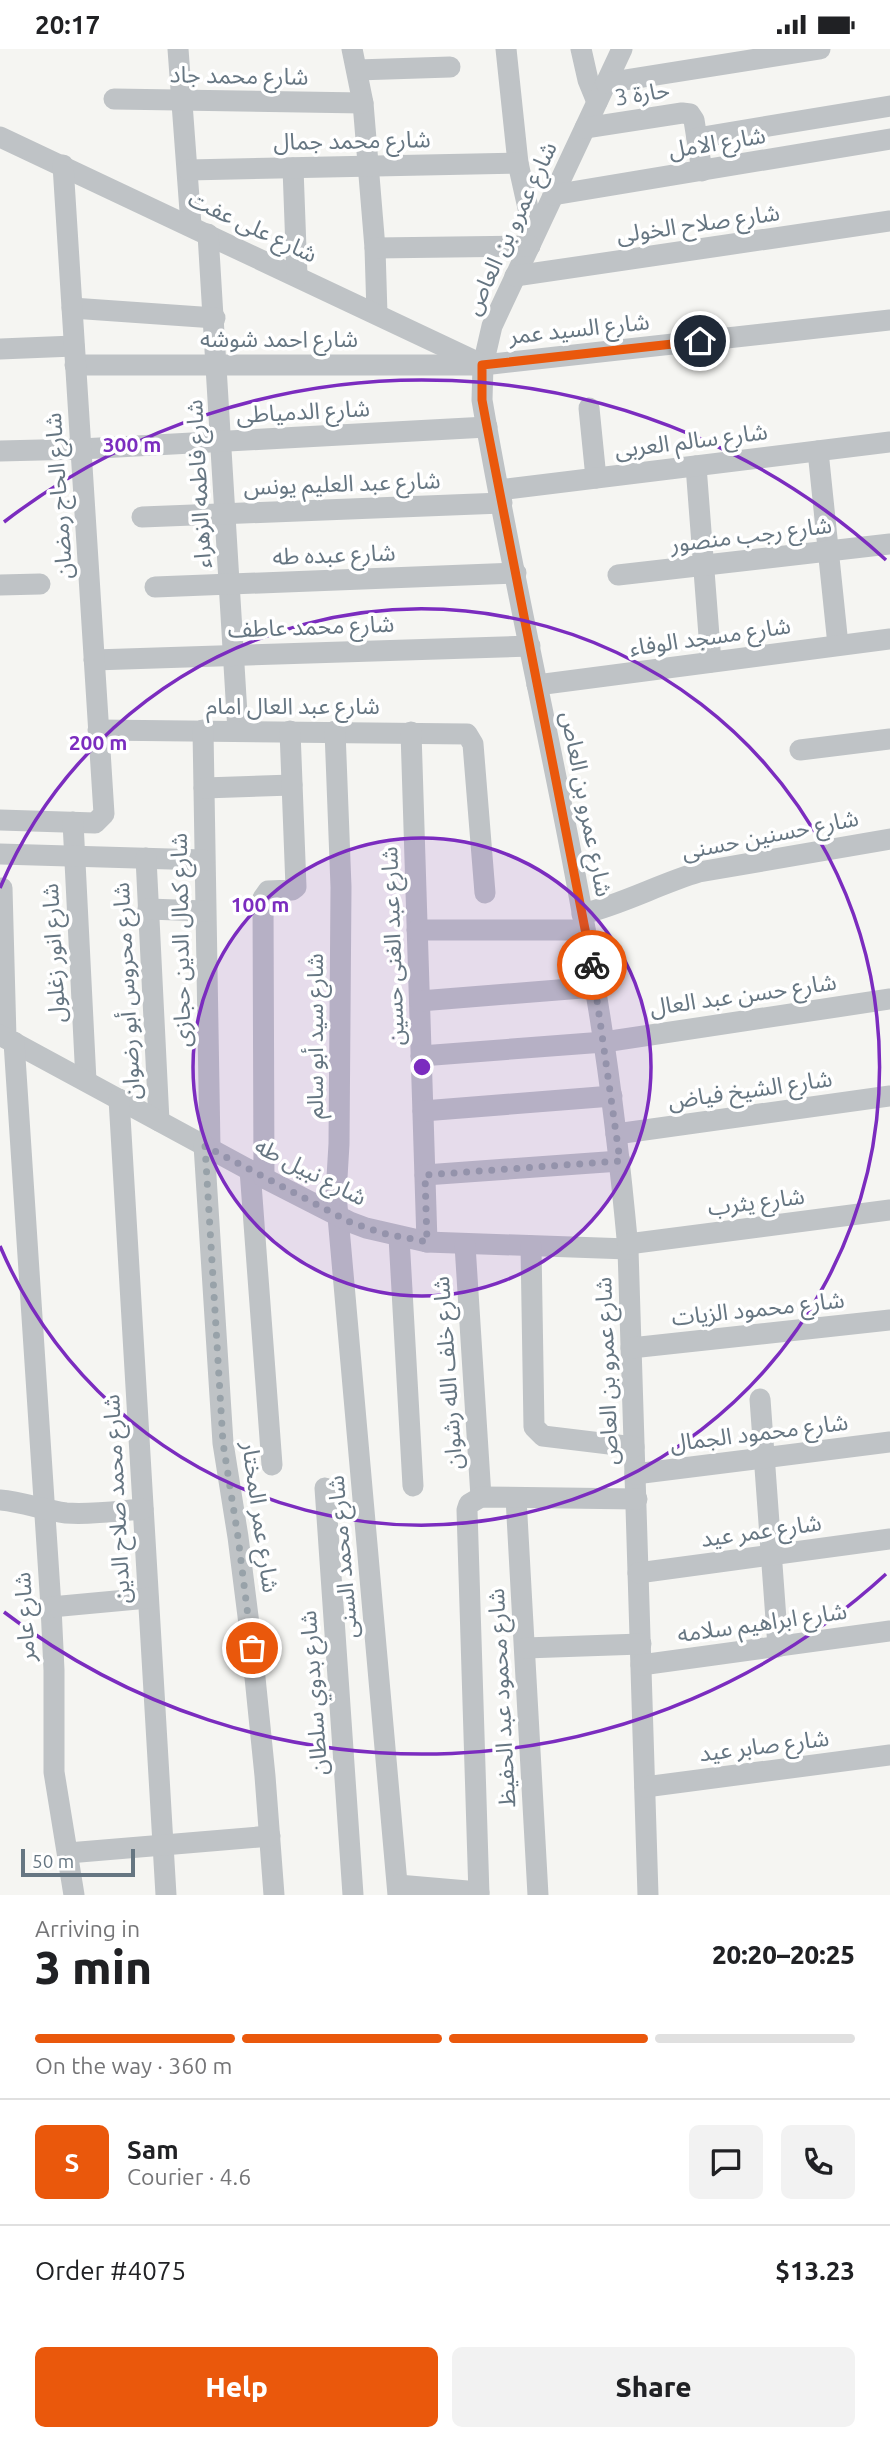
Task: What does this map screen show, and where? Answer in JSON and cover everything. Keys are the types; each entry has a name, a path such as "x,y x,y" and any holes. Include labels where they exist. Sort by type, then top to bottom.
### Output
{"street":[{"name":"شارع فاطمه الزهراء","path":"178,49 188,170 215,318 238,730"},
{"path":"352,49 363,103 375,248 377,314"},
{"path":"375,248 532,241 518,163 506,49"},
{"path":"581,49 588,80 602,93 820,49"},
{"name":"شارع عمرو بن العاص","path":"622,49 492,326 482,365 482,400 596,987 620,1161 628,1246 648,1895"},
{"path":"357,70 425,58 450,67"},
{"name":"شارع محمد جاد","path":"114,99 363,103"},
{"path":"697,138 890,106"},
{"name":"حارة 3","path":"585,128 686,113 694,120 702,171"},
{"name":"شارع على عفت","path":"0,137 482,365"},
{"name":"شارع الامل","path":"553,195 890,139"},
{"name":"شارع محمد جمال","path":"188,170 518,163"},
{"name":"شارع الحاج رمضان","path":"63,165 104,814 99,821 73,822"},
{"path":"293,168 297,276"},
{"name":"شارع صلاح الخولى","path":"515,276 890,221"},
{"path":"72,308 215,318"},
{"name":"شارع السيد عمر","path":"482,365 890,320"},
{"name":"شارع احمد شوشه","path":"0,349 217,364 482,365"},
{"path":"589,408 596,478"},
{"name":"شارع الدمياطى","path":"0,451 487,427"},
{"name":"شارع سالم العربى","path":"501,496 596,478 890,442"},
{"path":"818,451 838,645"},
{"path":"696,466 711,662"},
{"name":"شارع عبد العليم يونس","path":"142,517 501,496"},
{"name":"شارع رجب منصور","path":"618,575 890,544"},
{"name":"شارع عبده طه","path":"155,587 516,573"},
{"path":"0,585 40,585"},
{"name":"شارع مسجد الوفاء","path":"537,685 890,639"},
{"name":"شارع محمد عاطف","path":"94,660 530,646"},
{"name":"شارع عبد العال امام","path":"98,730 467,734 471,737 473,752 485,893"},
{"name":"شارع كمال الدين حجازى","path":"203,730 207,1147"},
{"path":"272,1465 257,1174 264,895 271,890 295,889 296,884 290,731"},
{"name":"شارع سيد أبو سالم","path":"335,731 341,887 339,1143 336,1194 338,1215"},
{"name":"شارع عبد الغنى حسين","path":"411,732 427,1242"},
{"path":"800,750 890,739"},
{"path":"204,787 292,785"},
{"path":"0,820 73,822"},
{"name":"شارع انور زغلول","path":"73,822 86,1081"},
{"name":"شارع حسنين حسنى","path":"417,930 584,922 659,885 699,872 890,839"},
{"path":"0,854 204,860"},
{"name":"شارع محروس أبو رضوان","path":"146,858 159,1121"},
{"name":"شارع عامر","path":"2,888 7,1038 51,1607 54,1772 74,1895"},
{"path":"148,909 205,911"},
{"path":"420,1001 596,987"},
{"name":"شارع حسن عبد العال","path":"421,1056 604,1042 890,999"},
{"name":"شارع نبيل طه","path":"7,1038 257,1174 358,1225 399,1237 465,1245 628,1246"},
{"path":"423,1111 612,1096"},
{"name":"شارع الشيخ فياض","path":"616,1133 890,1096"},
{"name":"شارع محمد صلاح الدين","path":"119,1099 166,1895"},
{"name":"شارع عمر المختار","path":"207,1147 223,1443 243,1574 265,1776 274,1895"},
{"path":"425,1175 620,1161"},
{"name":"شارع يثرب","path":"628,1246 890,1210"},
{"name":"شارع محمد السنى","path":"338,1215 398,1890"},
{"path":"399,1237 413,1486"},
{"name":"شارع خلف الله رشوان","path":"465,1245 481,1497"},
{"path":"531,1246 534,1427 543,1436 634,1447"},
{"name":"شارع محمود الزيات","path":"631,1348 890,1319"},
{"path":"760,1399 778,1647"},
{"name":"شارع محمود الجمال","path":"635,1474 890,1442"},
{"name":"شارع بدوي سلطان","path":"326,1488 353,1895"},
{"path":"398,1890 479,1893 466,1517 470,1504 481,1497 637,1499"},
{"name":"شارع محمود عبد الحفيظ","path":"516,1497 538,1895"},
{"path":"0,1500 80,1514 143,1509"},
{"name":"شارع عمر عيد","path":"638,1573 890,1539"},
{"path":"51,1607 149,1598"},
{"name":"شارع ابراهيم سلامه","path":"641,1665 890,1631"},
{"path":"524,1648 640,1644"},
{"name":"شارع صابر عيد","path":"645,1787 890,1755"},
{"path":"68,1853 270,1836"}],"way so far":[{"path":"252,1648 223,1443 205,1146 350,1222 382,1233 427,1242 425,1175 620,1161 592,965"}],"route":[{"path":"592,965 482,400 482,365 700,341"}]}
